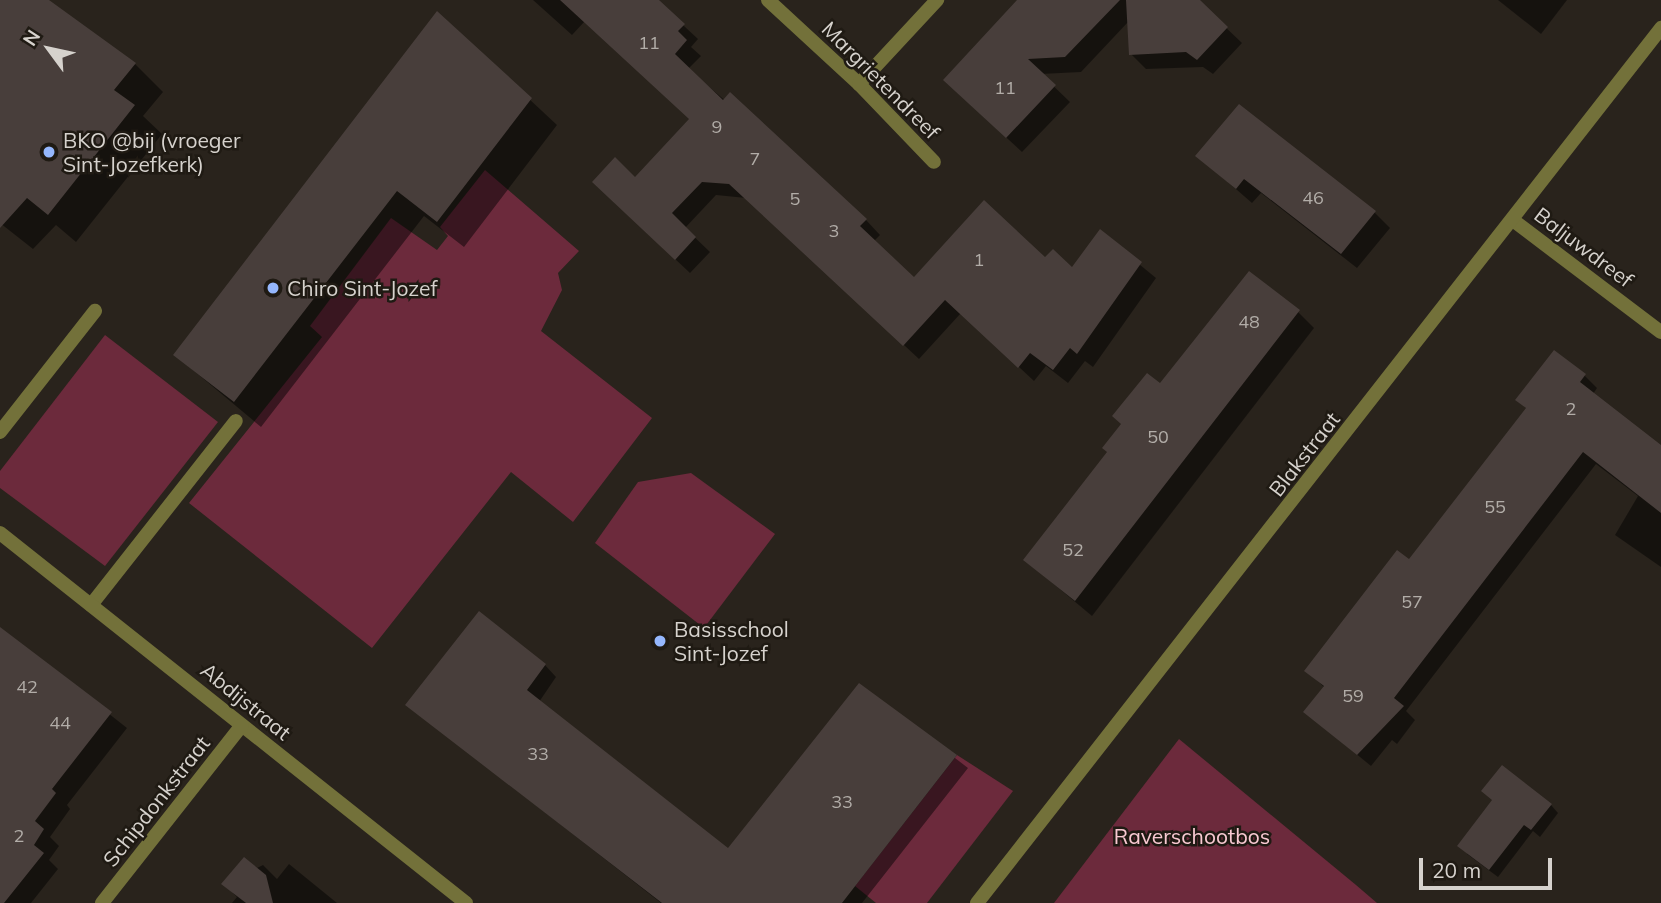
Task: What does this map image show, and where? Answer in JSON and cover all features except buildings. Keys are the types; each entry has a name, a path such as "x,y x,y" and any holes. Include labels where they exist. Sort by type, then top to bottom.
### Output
{"street":[{"name":"Margrietendreef","path":"768,0 859,84 934,162"},
{"path":"859,84 937,0"},
{"name":"Blakstraat","path":"978,903 1514,221 1661,28"},
{"name":"Baljuwdreef","path":"1514,221 1661,332"},
{"path":"0,432 95,311"},
{"path":"91,605 236,421"},
{"name":"Abdijstraat","path":"0,533 466,903"},
{"name":"Schipdonkstraat","path":"102,903 242,725"}],"green space":[{"path":"485,170 579,251 558,273 562,290 541,331 652,418 573,522 511,472 372,648 189,503 322,337 310,326 391,218 437,250 448,236 440,227"},
{"path":"105,335 218,422 105,566 0,488 0,471"},
{"path":"691,473 775,534 704,628 595,543 638,482"},
{"name":"Raverschootbos","path":"1179,739 1356,885 1377,903 1054,903"},
{"path":"957,755 1013,791 927,903 876,903 855,886"}],"place":[{"name":"BKO @bij (vroeger Sint-Jozefkerk)","path":"49,152"},
{"name":"Chiro Sint-Jozef","path":"273,288"},
{"name":"Basisschool Sint-Jozef","path":"660,641"}]}
